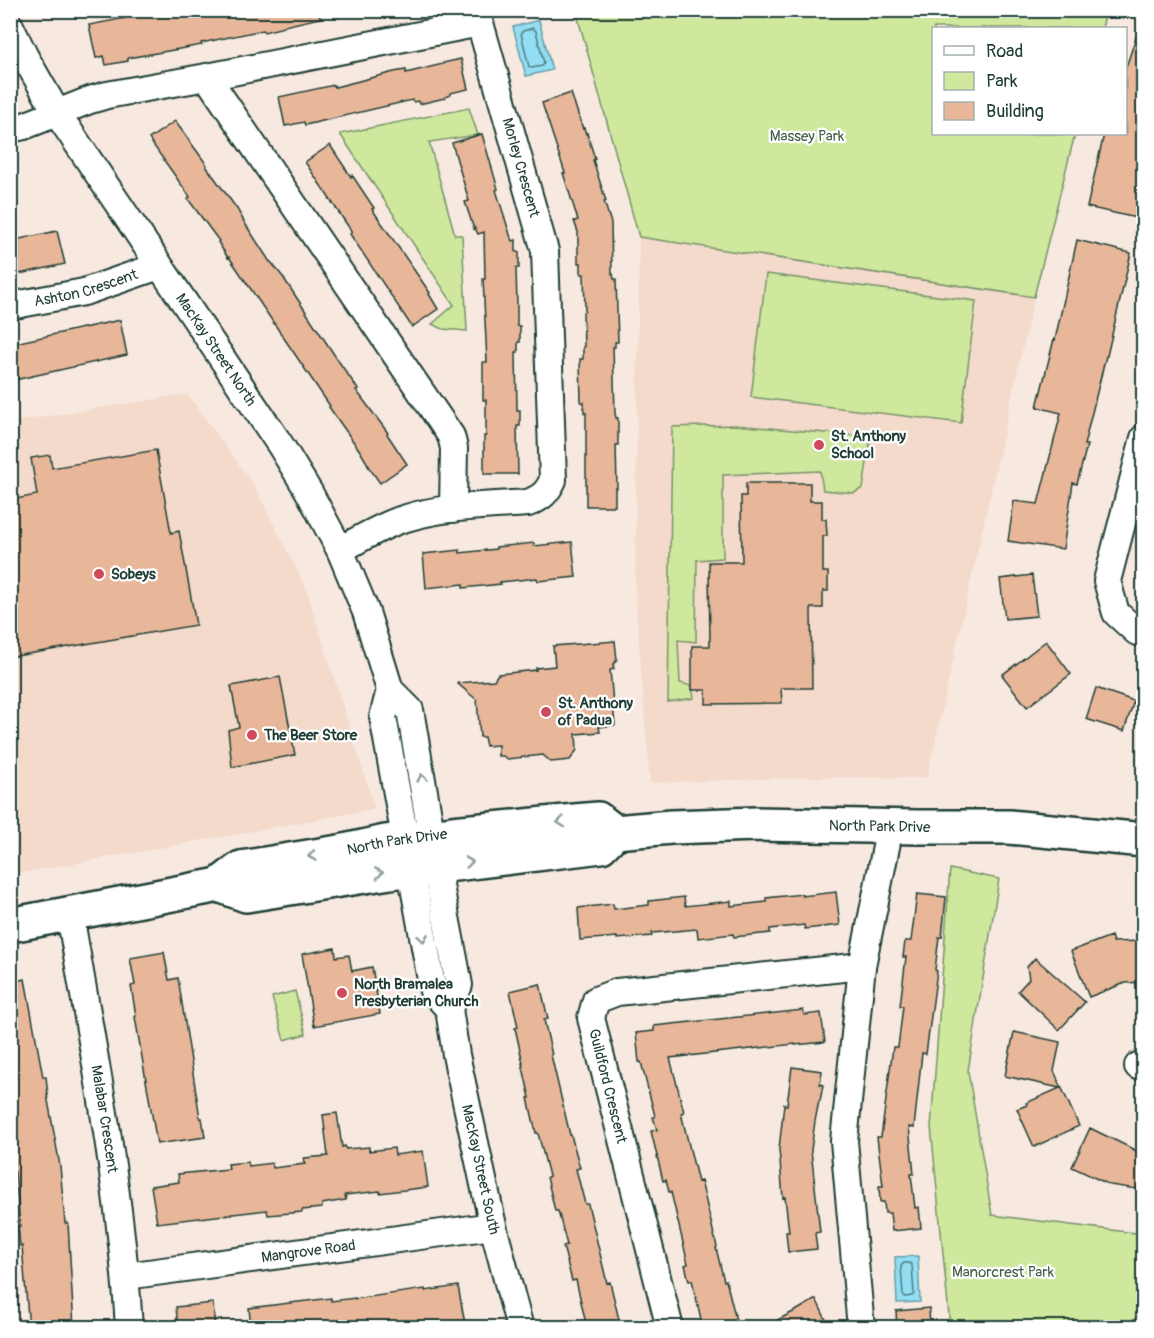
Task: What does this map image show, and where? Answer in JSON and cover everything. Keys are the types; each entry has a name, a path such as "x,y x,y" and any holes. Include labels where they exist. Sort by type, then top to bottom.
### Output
{"main road":[{"name":"North Park Drive","path":"10,925 219,885 241,868 421,853 575,820 598,819 615,832 670,827 756,825 1009,827 1143,840"}],"street":[{"name":"Morley Crescent","path":"57,113 107,95 480,23 545,251 553,480 548,492 528,504 425,513 400,520 372,532 340,550"},
{"name":"MacKay Street North","path":"10,26 57,113 281,446 340,550 366,612 390,690 410,710 421,853"},
{"path":"207,77 451,436 454,448 453,509"},
{"path":"10,129 57,113"},
{"name":"Ashton Crescent","path":"10,306 84,292 159,266"},
{"path":"1143,438 1107,581 1116,613 1137,632 1143,633"},
{"path":"861,1328 844,1142 862,966 890,826"},
{"name":"MacKay Street South","path":"421,853 433,991 449,1009 456,1055 493,1226 520,1328"},
{"name":"Malabar Crescent","path":"70,914 111,1159 126,1276 129,1328"},
{"name":"Guildford Crescent","path":"670,1328 591,1018 596,1000 617,992 862,966"},
{"name":"Mangrove Road","path":"126,1276 493,1226"}],"shaded area":[{"name":"St. Anthony School","path":"639,237 1034,297 927,778 818,777 650,783 635,593"},
{"path":"187,394 254,485 306,588 375,809 11,875 11,422"}],"green space":[{"name":"Massey Park","path":"576,11 1106,11 1102,27 932,27 932,135 1075,135 1034,297 639,237"},
{"path":"469,108 478,135 429,142 455,235 462,235 467,331 443,329 432,324 454,305 340,134"},
{"path":"766,274 976,301 961,423 751,397"},
{"path":"735,425 871,437 863,488 854,493 823,490 820,471 723,475 723,558 697,560 696,642 678,640 680,683 692,686 694,698 668,702 672,427"},
{"name":"Manorcrest Park","path":"950,869 999,879 968,1071 992,1215 1143,1234 1143,1327 950,1327 931,1127"},
{"path":"295,991 306,1034 284,1040 272,997"}],"water":[{"path":"539,20 552,70 526,76 513,27"},
{"path":"918,1256 920,1302 897,1303 895,1257"}],"building":[{"path":"145,10 319,10 320,18 264,32 263,30 201,43 202,45 128,58 128,61 106,65 104,56 96,58 89,25 126,18 125,14"},
{"path":"1140,25 1143,26 1143,206 1141,219 1087,207 1104,135 1127,135 1127,64"},
{"path":"461,59 468,89 450,93 445,98 419,104 418,101 413,102 412,100 305,125 304,122 285,126 279,97 334,85 335,87 394,72 406,70 406,73"},
{"path":"571,93 595,159 593,160 611,223 612,274 616,279 618,342 615,342 615,347 613,347 615,413 618,418 615,506 586,506 586,413 584,413 584,402 581,402 580,359 583,359 584,347 584,274 581,274 581,263 578,263 578,232 574,221 578,220 542,103"},
{"path":"175,121 237,209 270,262 283,277 407,464 380,483 149,139"},
{"path":"482,134 498,189 496,190 512,241 516,240 516,252 519,252 519,268 516,268 517,326 520,326 520,342 518,342 518,352 516,352 517,410 520,410 520,426 517,426 518,474 484,474 486,400 483,400 483,362 487,362 483,279 485,279 484,232 478,234 474,229 465,202 469,201 452,143"},
{"path":"330,145 430,293 438,309 412,327 305,162"},
{"path":"57,231 65,264 10,276 10,241"},
{"path":"1077,240 1131,253 1084,445 1087,445 1077,484 1073,483 1063,549 1008,541 1014,501 1038,504 1061,413 1037,407 1055,340"},
{"path":"120,320 127,355 10,381 10,344"},
{"path":"156,450 171,533 179,531 196,625 10,657 10,500 37,495 31,458 50,455 52,468"},
{"path":"746,483 810,483 810,501 822,501 822,519 826,519 827,536 823,536 823,572 828,572 828,591 823,591 823,608 811,608 812,688 781,688 782,703 706,704 706,690 692,690 692,646 710,646 709,562 742,562 741,496 746,496"},
{"path":"572,542 576,577 538,581 537,578 463,588 463,584 426,588 423,554 460,550 460,553 534,543 534,546"},
{"path":"1032,575 1037,616 1005,619 1000,579"},
{"name":"St. Anthony of Padua","path":"615,641 617,660 613,665 614,669 610,670 615,725 599,727 600,732 576,734 577,750 570,760 551,762 543,755 507,759 498,756 498,745 486,746 484,737 480,737 477,700 457,683 494,680 498,674 555,666 553,646"},
{"path":"1046,641 1071,674 1027,707 1002,675"},
{"path":"280,677 295,755 232,767 228,730 239,727 231,686"},
{"path":"1096,688 1134,701 1124,731 1086,719"},
{"path":"836,892 840,925 805,929 804,925 770,929 770,933 734,937 733,934 698,938 697,929 652,933 652,936 580,940 578,908 613,904 614,909 649,905 649,901 684,897 685,906 731,901 731,906 766,902 766,898"},
{"path":"917,894 946,897 942,937 939,937 926,1054 922,1053 914,1128 909,1127 915,1208 919,1207 921,1228 892,1231 890,1213 885,1213 884,1202 880,1202 879,1186 883,1186 877,1137 881,1137 893,1047 898,1047 906,957 903,957 905,941 911,941"},
{"path":"1111,936 1113,942 1143,941 1143,982 1125,983 1089,997 1071,951"},
{"name":"North Bramalea Presbyterian Church","path":"335,948 336,957 349,955 352,971 372,967 380,1014 314,1026 302,954"},
{"path":"164,952 169,980 178,978 205,1137 157,1144 135,1017 131,986 135,985 130,958"},
{"path":"1035,958 1085,1002 1059,1030 1018,991 1029,979 1027,967"},
{"path":"25,979 43,1077 46,1077 47,1095 60,1166 65,1223 68,1223 74,1328 29,1328 22,1246 20,1246 18,1226 20,1226 15,1172 13,1173 10,1157 10,982"},
{"path":"540,984 548,1019 544,1020 551,1055 580,1168 576,1169 585,1204 588,1204 607,1283 610,1282 621,1328 587,1328 576,1280 572,1281 563,1246 567,1245 558,1211 555,1211 547,1177 549,1176 538,1133 536,1133 510,991"},
{"path":"803,1010 804,1015 821,1013 825,1042 670,1058 698,1182 701,1181 724,1281 726,1280 738,1328 703,1328 692,1280 689,1281 685,1265 688,1264 671,1192 669,1192 666,1180 663,1181 651,1131 657,1130 653,1117 655,1116 641,1062 639,1062 636,1033 654,1031 654,1026"},
{"path":"1014,1032 1060,1042 1054,1071 1079,1126 1034,1147 1017,1109 1060,1088 1005,1076"},
{"path":"792,1067 822,1071 820,1084 823,1085 811,1150 820,1232 815,1233 817,1249 788,1252 786,1232 789,1232 785,1197 783,1198 779,1149 784,1104 787,1105"},
{"path":"337,1113 342,1147 345,1146 346,1149 369,1147 369,1151 394,1148 395,1155 423,1151 428,1187 345,1195 346,1200 322,1204 322,1208 302,1210 302,1212 268,1215 267,1210 157,1223 151,1186 179,1182 178,1174 229,1169 228,1164 248,1162 249,1166 272,1163 273,1168 305,1164 304,1158 328,1156 323,1115"},
{"path":"1090,1128 1143,1154 1143,1190 1110,1185 1072,1167"},
{"path":"458,1286 465,1324 442,1328 251,1328 249,1308 331,1298 331,1301 355,1299"},
{"path":"816,1299 830,1328 762,1328 799,1309"},
{"path":"213,1303 215,1328 178,1328 176,1307"},
{"path":"929,1308 930,1328 897,1328 896,1311"}],"place":[{"name":"St. Anthony School","path":"819,445"},
{"name":"Sobeys","path":"99,574"},
{"name":"St. Anthony of Padua","path":"546,712"},
{"name":"The Beer Store","path":"252,735"},
{"name":"North Bramalea Presbyterian Church","path":"342,993"}]}
